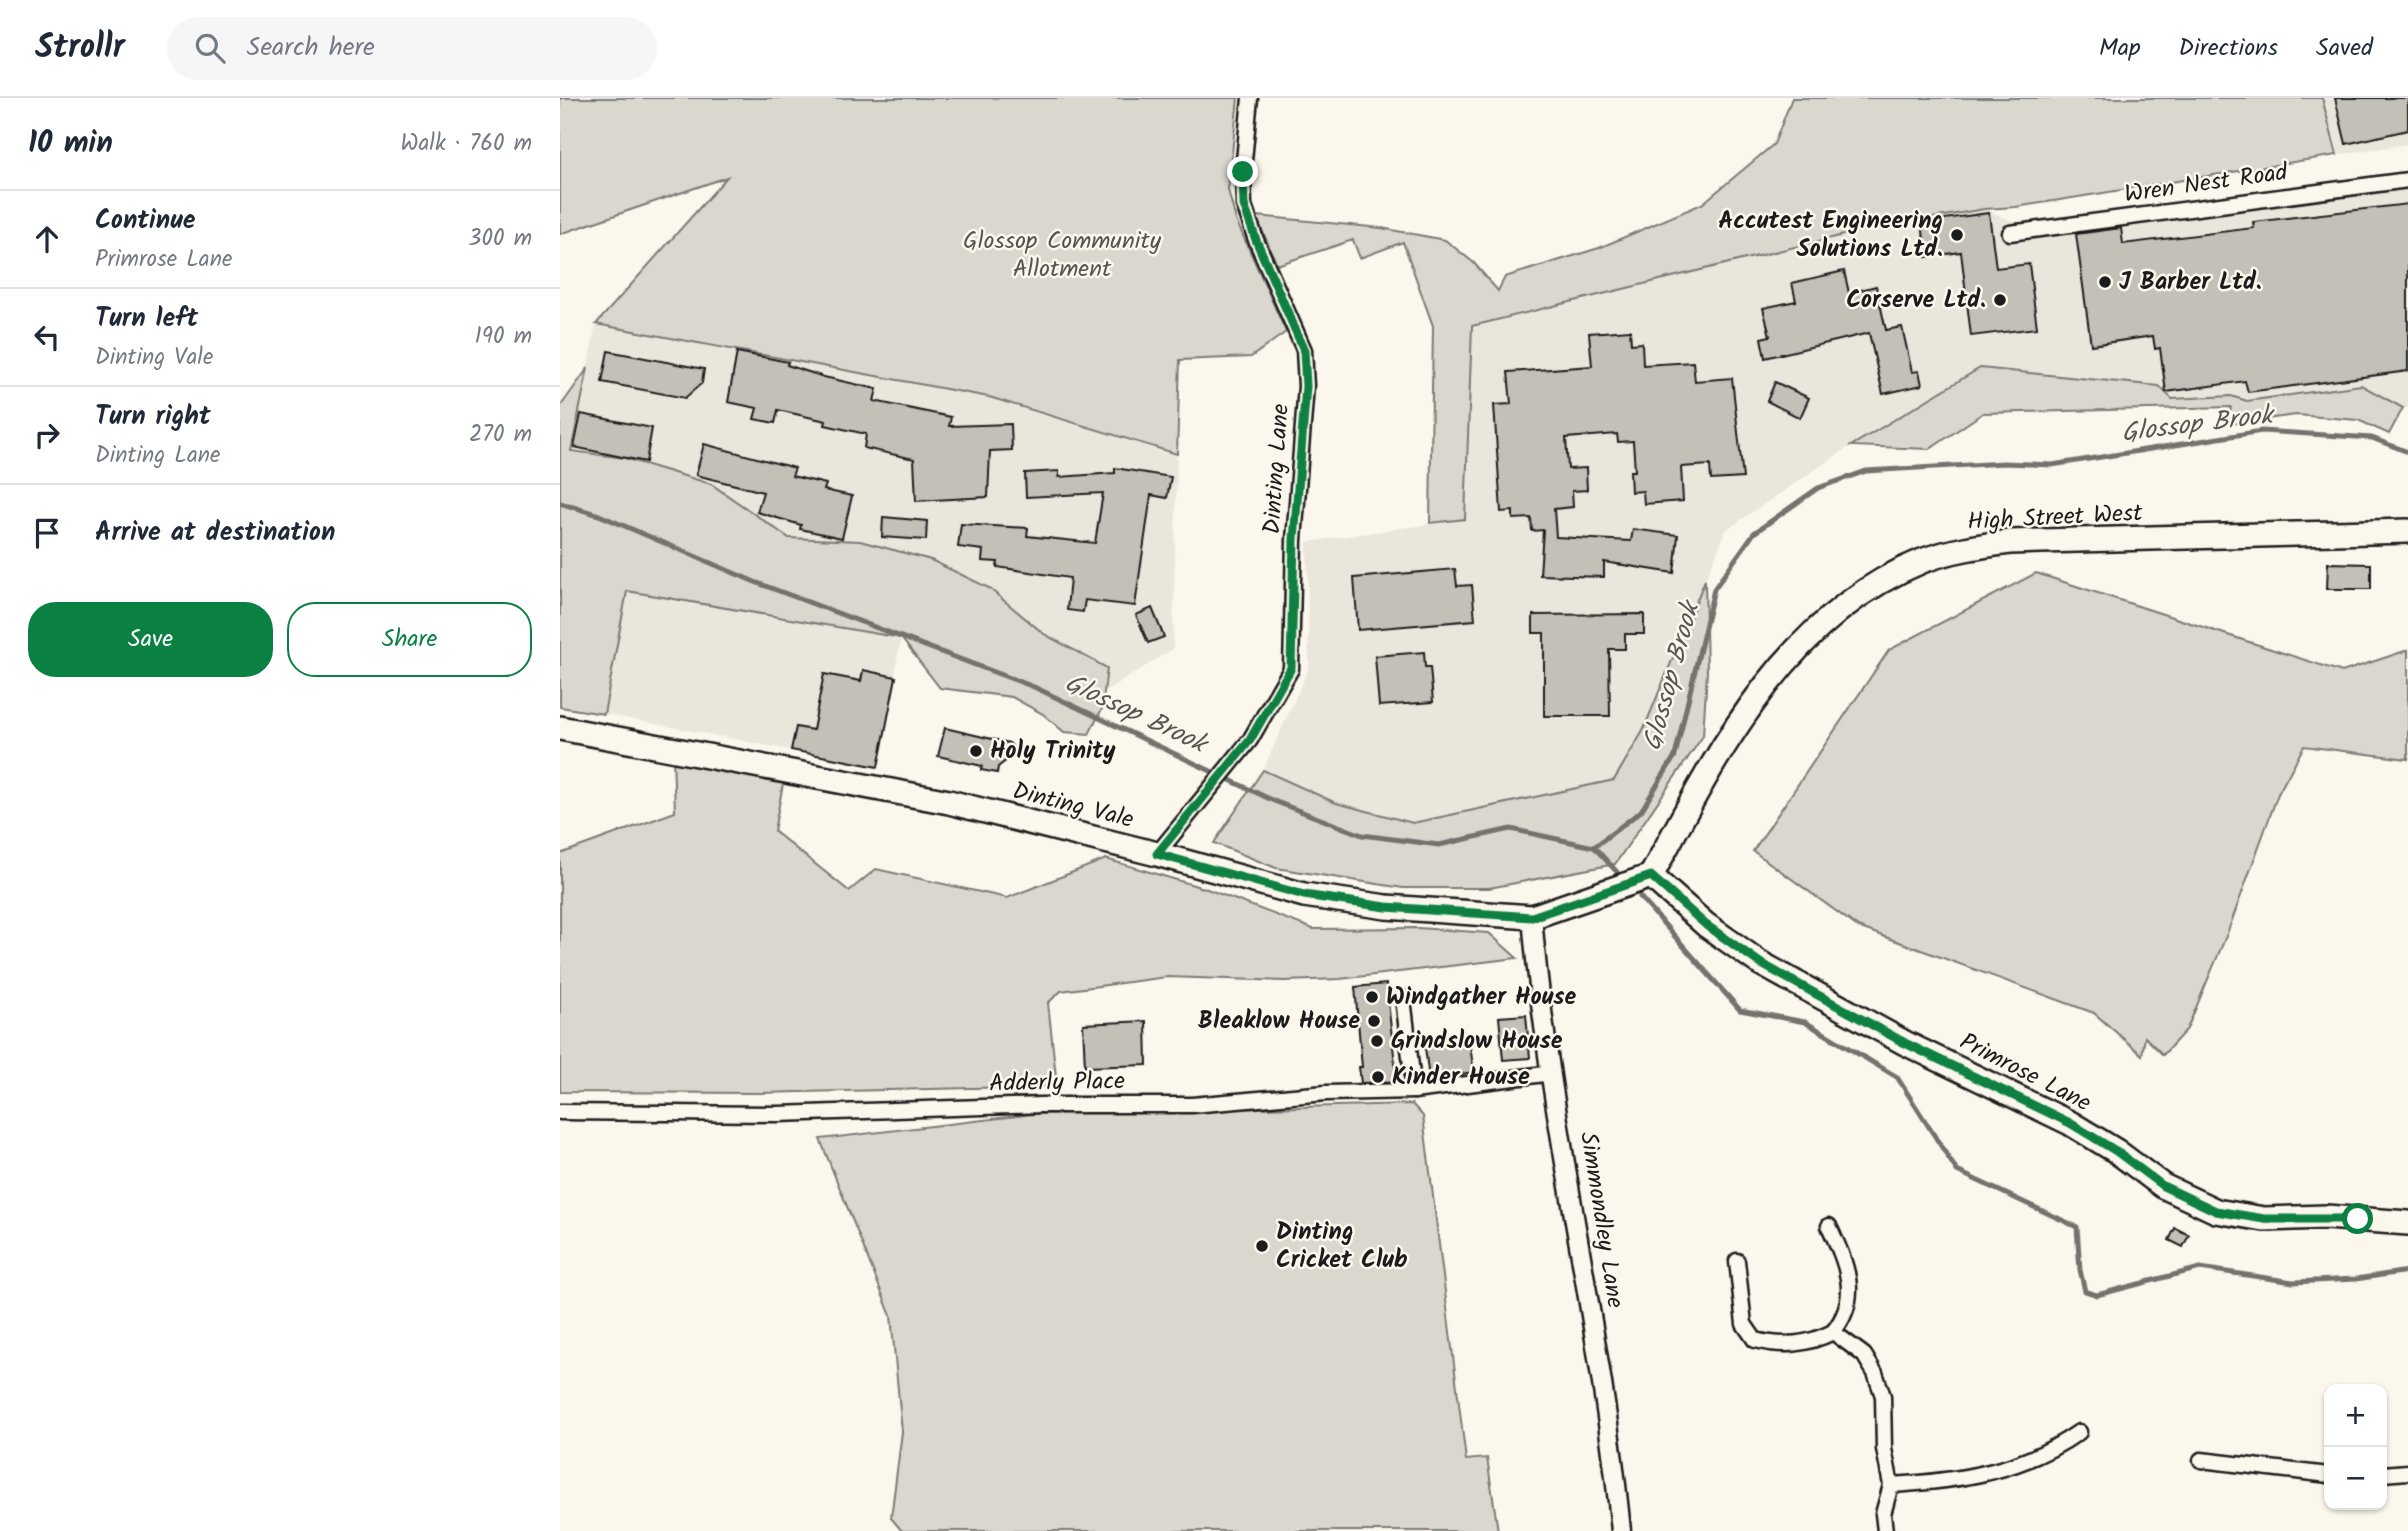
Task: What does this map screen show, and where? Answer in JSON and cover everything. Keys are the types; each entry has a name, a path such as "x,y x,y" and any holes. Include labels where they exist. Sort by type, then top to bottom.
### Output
{"main road":[{"name":"High Street West","path":"1651,876 1711,770 1764,686 1829,617 1889,576 1962,548 2010,542 2408,531"},
{"name":"Dinting Vale","path":"560,728 912,794 1157,854 1304,895 1386,907 1532,917 1651,876"},
{"name":"Primrose Lane","path":"1651,876 1706,925 1760,963 1905,1043 2070,1123 2116,1151 2163,1186 2216,1211 2264,1219 2326,1217 2408,1223"}],"street":[{"name":"Dinting Lane","path":"1157,854 1240,752 1278,695 1291,668 1294,540 1306,386 1304,350 1256,240 1244,205 1243,172 1250,98"},
{"name":"Wren Nest Road","path":"2010,233 2408,180"},
{"name":"Simmondley Lane","path":"1532,917 1552,1073 1611,1433 1621,1531"},
{"path":"1403,998 1414,1091"},
{"name":"Adderly Place","path":"560,1112 764,1114 1041,1105 1192,1105 1326,1093 1414,1091 1552,1073"},
{"path":"1737,1261 1744,1324 1755,1340 1778,1346 1806,1342 1833,1332 1847,1316 1849,1293 1846,1265 1829,1226"},
{"path":"1833,1332 1864,1356 1875,1373 1882,1396 1884,1449 1891,1485 1883,1514 1885,1531"},
{"path":"1891,1485 1966,1479 2009,1468 2054,1450 2080,1432"},
{"path":"2201,1460 2324,1474"},
{"path":"2387,1474 2408,1472"}],"shaded area":[{"path":"2322,98 2408,98 2408,144 2337,155"},
{"path":"2408,173 2408,408 2403,408 2361,385 2247,401 2231,396 2172,399 1980,368 1877,428 1726,530 1643,732 1614,780 1413,823 1336,803 1263,770 1309,668 1307,542 1464,519 1471,327 1864,230 1984,209 2015,222"},
{"path":"596,324 989,397 1177,454 1173,649 1106,691 1107,668 1044,634 989,588 931,560 860,541 789,538 711,484 571,451"},
{"path":"626,591 901,638 878,767 604,714"}],"green space":[{"name":"Glossop Community Allotment","path":"560,98 1238,98 1228,190 1236,220 1286,332 1251,357 1180,360 1177,454 989,397 596,324 727,177 560,234"},
{"path":"1792,98 2322,98 2337,155 1864,230 1472,326 1465,519 1430,523 1433,326 1403,242 1360,258 1353,240 1277,265 1256,216 1381,228 1445,240 1474,263 1498,291 1505,277 1599,248 1702,204 1774,144"},
{"path":"588,368 571,451 624,458 711,484 789,538 860,541 931,560 989,588 1044,634 1107,668 1102,709 1089,734 1064,732 1043,714 1012,697 940,688 901,638 627,591 604,714 560,707 560,407"},
{"path":"1980,368 2159,386 2172,399 2231,396 2247,401 2361,385 2403,408 2389,434 2358,420 2296,415 2228,424 2231,407 1983,413 1930,449 1851,446"},
{"path":"2036,573 2342,672 2408,650 2408,759 2304,746 2278,794 2227,934 2187,1029 2163,1055 2145,1037 2142,1055 2094,1013 1858,927 1753,851 1889,650"},
{"path":"1705,580 1707,672 1703,736 1615,864 1489,888 1403,888 1276,868 1214,843 1263,770 1336,803 1413,823 1614,780 1643,731"},
{"path":"673,757 784,779 774,831 849,891 876,869 1007,898 1106,859 1207,889 1313,929 1418,928 1489,933 1517,958 1340,979 1284,981 1167,977 1061,991 1048,1003 1057,1086 758,1093 560,1092 560,854 675,812"},
{"path":"1412,1104 1423,1116 1466,1460 1487,1458 1498,1531 902,1531 891,1518 902,1432 891,1316 820,1139 1034,1114"}],"building":[{"path":"2335,98 2408,98 2408,130 2346,144"},
{"path":"2408,204 2408,371 2248,392 2245,381 2166,392 2160,348 2155,349 2153,336 2091,345 2076,234 2121,228 2123,244 2254,228 2253,222"},
{"path":"1989,213 1996,268 2029,264 2037,328 1971,336 1961,252 1926,257 1922,222"},
{"path":"1844,271 1849,293 1876,286 1886,330 1902,327 1912,372 1919,371 1922,385 1883,394 1869,333 1765,358 1761,338 1770,336 1763,308 1796,301 1792,283"},
{"path":"1630,330 1631,344 1642,343 1643,365 1693,362 1695,381 1732,378 1743,478 1711,480 1710,465 1681,467 1683,501 1644,504 1643,491 1631,492 1630,471 1635,471 1633,441 1618,442 1617,434 1566,438 1568,469 1586,468 1587,490 1572,491 1573,507 1554,509 1556,537 1631,541 1633,529 1678,535 1674,573 1604,562 1604,577 1540,575 1543,530 1532,531 1531,518 1513,519 1513,511 1501,512 1494,405 1511,404 1508,372 1592,366 1589,333"},
{"path":"608,351 704,369 702,383 685,398 602,382"},
{"path":"737,352 788,362 787,365 824,377 877,389 874,401 951,417 949,426 1011,424 1012,450 990,451 988,497 916,501 914,459 864,448 866,434 825,425 826,421 778,410 775,423 754,419 757,408 728,402"},
{"path":"1775,382 1809,398 1800,418 1767,401"},
{"path":"581,414 652,428 646,462 574,447"},
{"path":"704,444 795,468 792,476 826,484 824,490 852,496 842,538 800,529 801,525 757,512 763,492 696,475"},
{"path":"1115,468 1171,477 1167,498 1151,495 1135,606 1085,600 1083,612 1067,610 1070,578 997,567 998,562 982,561 983,550 958,547 961,524 1028,528 1027,536 1095,543 1103,493 1026,497 1025,473 1059,471 1059,477 1115,473"},
{"path":"883,517 927,521 926,540 882,537"},
{"path":"2328,563 2371,564 2371,589 2327,589"},
{"path":"1455,569 1457,586 1472,585 1475,620 1358,630 1354,578"},
{"path":"1152,608 1164,637 1148,643 1136,615"},
{"path":"1644,614 1644,634 1625,634 1625,649 1609,649 1610,716 1544,716 1544,633 1533,633 1533,615"},
{"path":"1424,652 1425,667 1430,667 1433,702 1379,706 1375,656"},
{"path":"863,670 896,677 878,767 791,750 796,727 813,730 824,674 861,681"},
{"name":"Holy Trinity","path":"945,728 1009,743 1013,747 1013,755 998,767 997,773 981,770 982,766 938,756"},
{"path":"1386,984 1397,1082 1361,1083 1355,987"},
{"path":"1526,1015 1530,1058 1503,1060 1499,1017"},
{"path":"1146,1021 1147,1065 1085,1067 1083,1024"},
{"path":"1468,1033 1474,1072 1429,1079 1424,1039"},
{"path":"2175,1228 2189,1235 2183,1247 2169,1240"}],"waterway":[{"name":"Glossop Brook","path":"560,503 599,515 755,582 1034,687 1274,801 1362,835 1439,845 1511,829 1594,847 1641,811 1675,756 1714,589 1754,533 1818,488 1866,471 2004,463 2052,465 2262,431 2372,438 2408,452"},
{"path":"1594,847 1617,872"},
{"path":"1640,897 1740,1010 1805,1022 1897,1077 1957,1171 2077,1227 2080,1270 2085,1291 2097,1295 2200,1268 2293,1282 2356,1279 2408,1271"}],"place":[{"name":"Accutest Engineering Solutions Ltd.","path":"1957,235"},
{"name":"J Barber Ltd.","path":"2105,282"},
{"name":"Corserve Ltd.","path":"2000,300"},
{"name":"Holy Trinity","path":"976,751"},
{"name":"Windgather House","path":"1372,997"},
{"name":"Bleaklow House","path":"1374,1021"},
{"name":"Grindslow House","path":"1377,1041"},
{"name":"Kinder House","path":"1378,1077"},
{"name":"Dinting Cricket Club","path":"1262,1246"}],"route":[{"path":"1243,172 1244,205 1256,240 1304,350 1306,386 1294,540 1291,668 1250,740 1157,854 1304,895 1386,907 1455,909 1532,917 1588,900 1651,876 1706,925 1760,963 1905,1043 2070,1123 2116,1151 2163,1186 2216,1211 2264,1219 2358,1219"}]}
